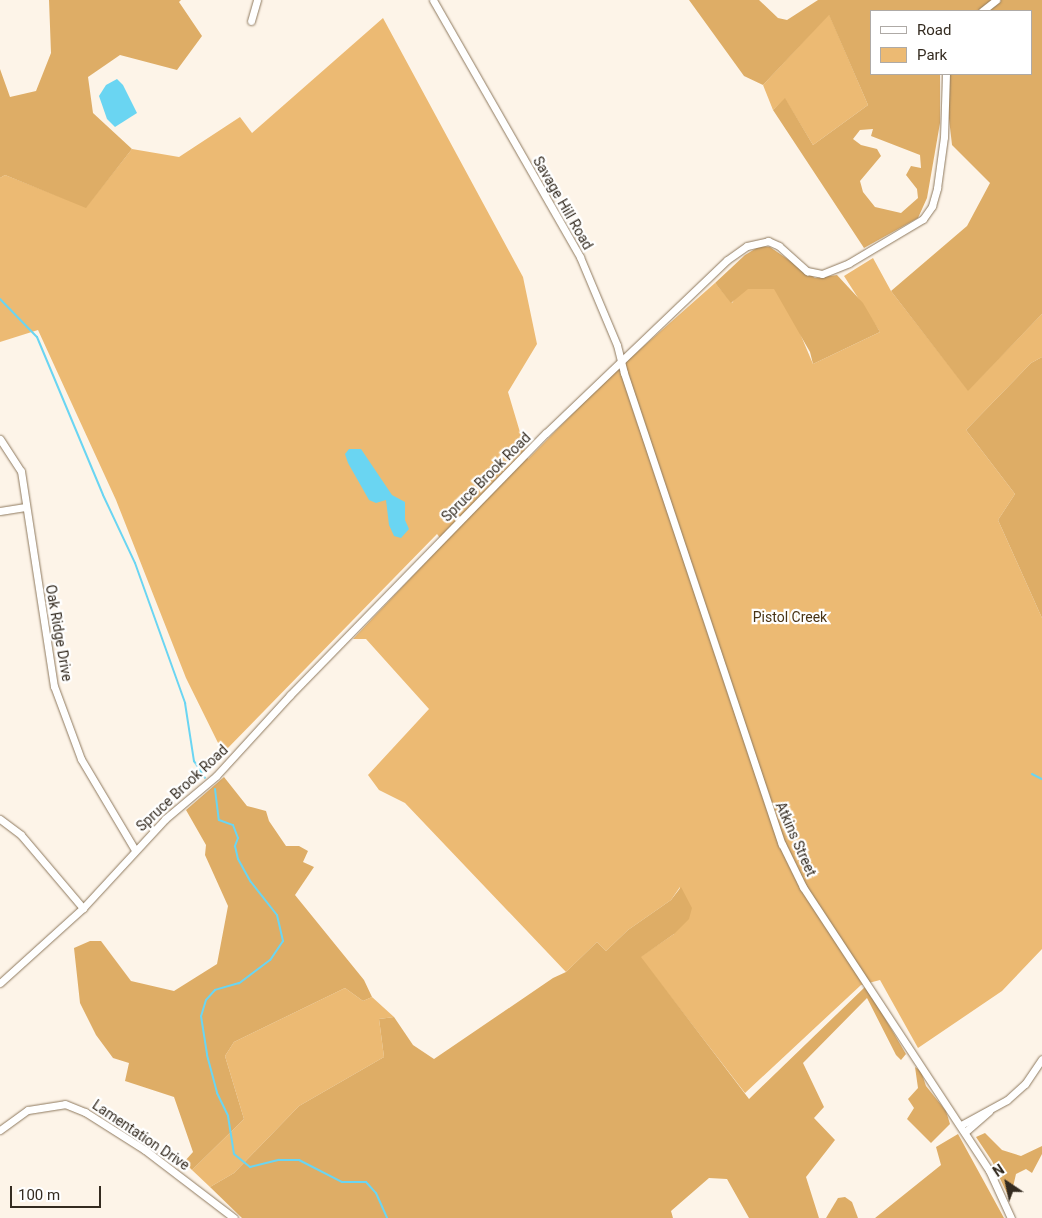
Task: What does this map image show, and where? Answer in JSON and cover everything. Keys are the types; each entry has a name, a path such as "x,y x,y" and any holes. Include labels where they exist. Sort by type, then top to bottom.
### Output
{"street":[{"path":"251,21 257,0"},
{"name":"Savage Hill Road","path":"433,0 580,257 621,358 645,430"},
{"path":"983,10 996,0"},
{"name":"Spruce Brook Road","path":"0,982 83,908 165,819 216,776 290,695 621,358 713,272 751,244 762,241 774,243 801,267 822,274 849,263 923,219 932,206 937,188 944,137 946,75"},
{"name":"Atkins Street","path":"645,430 782,844 803,886 989,1170 1011,1218"},
{"name":"Oak Ridge Drive","path":"0,439 21,471 24,506 54,686 81,759 135,850"},
{"path":"0,511 24,506"},
{"path":"0,819 21,835 83,908"},
{"path":"963,1129 1025,1084 1042,1058"},
{"name":"Lamentation Drive","path":"0,1130 28,1110 65,1104 85,1112 145,1150 231,1217"}],"green space":[{"path":"829,14 868,105 813,145 785,99 773,110 763,85"},
{"name":"Pistol Creek","path":"383,18 523,277 537,344 508,392 528,459 610,376 715,283 732,303 766,253 813,364 880,332 844,276 873,258 891,291 968,390 1042,314 1042,357 1031,363 966,430 1015,494 998,520 1042,618 1042,949 1002,991 918,1048 880,980 861,985 745,1093 640,957 674,934 680,887 671,900 628,930 606,951 597,942 566,972 405,803 379,790 368,775 429,709 366,639 353,639 444,543 437,534 223,753 186,678 116,500 38,330 0,342 0,178 5,175 86,207 132,149 179,157 240,117 252,133"},
{"path":"345,988 363,1001 372,997 394,1017 379,1019 384,1057 299,1106 234,1173 210,1187 192,1170 244,1119 225,1056 234,1042"}],"shaded area":[{"path":"49,0 181,0 179,2 202,36 177,70 120,55 88,77 93,113 132,149 86,208 5,175 0,178 0,69 10,97 36,91 51,53"},
{"path":"689,0 759,0 778,18 787,20 818,0 1042,0 1042,314 968,391 891,291 967,226 990,183 952,145 944,75 1032,75 1032,10 870,10 870,75 940,75 940,123 927,198 918,218 864,248 773,110 785,98 813,145 868,105 829,15 763,85 744,76","holes":["873,129 871,136 920,155 921,168 911,166 906,175 917,189 918,198 901,213 875,207 863,192 860,181 881,156 877,149 861,145 853,139 860,130"]},
{"path":"760,246 770,247 815,278 837,275 863,303 880,332 813,364 810,352 774,289 748,289 731,303 715,283 745,255"},
{"path":"1042,357 1042,618 998,520 1015,494 966,430 1031,363"},
{"path":"224,777 247,806 266,811 269,821 286,846 299,846 308,851 303,862 314,867 295,895 364,980 372,997 363,1001 345,988 234,1042 225,1056 244,1119 192,1170 184,1162 193,1152 174,1097 125,1081 129,1063 113,1058 96,1035 80,1003 74,948 90,941 101,941 131,981 174,991 217,964 228,906 205,855 206,845 186,810"},
{"path":"681,887 692,908 689,919 674,934 641,957 749,1099 866,986 906,1054 901,1060 896,1055 867,998 803,1063 824,1107 814,1118 835,1140 806,1177 819,1218 749,1218 727,1179 709,1178 671,1211 673,1218 242,1218 210,1187 234,1173 299,1106 384,1057 379,1019 394,1017 413,1045 434,1059 553,978 566,972 597,942 606,951 628,930 671,900"},
{"path":"915,1067 921,1071 926,1086 946,1111 950,1124 931,1143 907,1119 914,1108 908,1099 918,1088"},
{"path":"985,1133 1002,1150 1021,1156 1042,1146 1042,1154 1032,1173 1026,1169 1016,1174 1010,1200 992,1161 976,1137"},
{"path":"958,1134 1004,1218 875,1218 941,1165 936,1147"},
{"path":"845,1197 852,1202 858,1218 826,1218 838,1198"}],"water":[{"path":"117,79 123,85 137,113 115,127 107,119 99,96 106,85"},
{"path":"349,449 361,449 392,495 405,502 405,520 409,529 401,538 394,536 389,525 386,500 376,503 369,500 348,463 345,454"}],"waterway":[{"path":"0,299 37,337 103,495 135,563 185,703 194,761 205,778"},
{"path":"1032,774 1042,779"},
{"path":"215,789 219,820 233,825 238,838 235,846 238,859 251,882 277,915 283,941 270,960 239,983 215,990 206,1000 201,1016 207,1055 217,1093 228,1116 234,1154 250,1167 279,1160 299,1160 342,1182 366,1182 376,1193 387,1218"}]}
